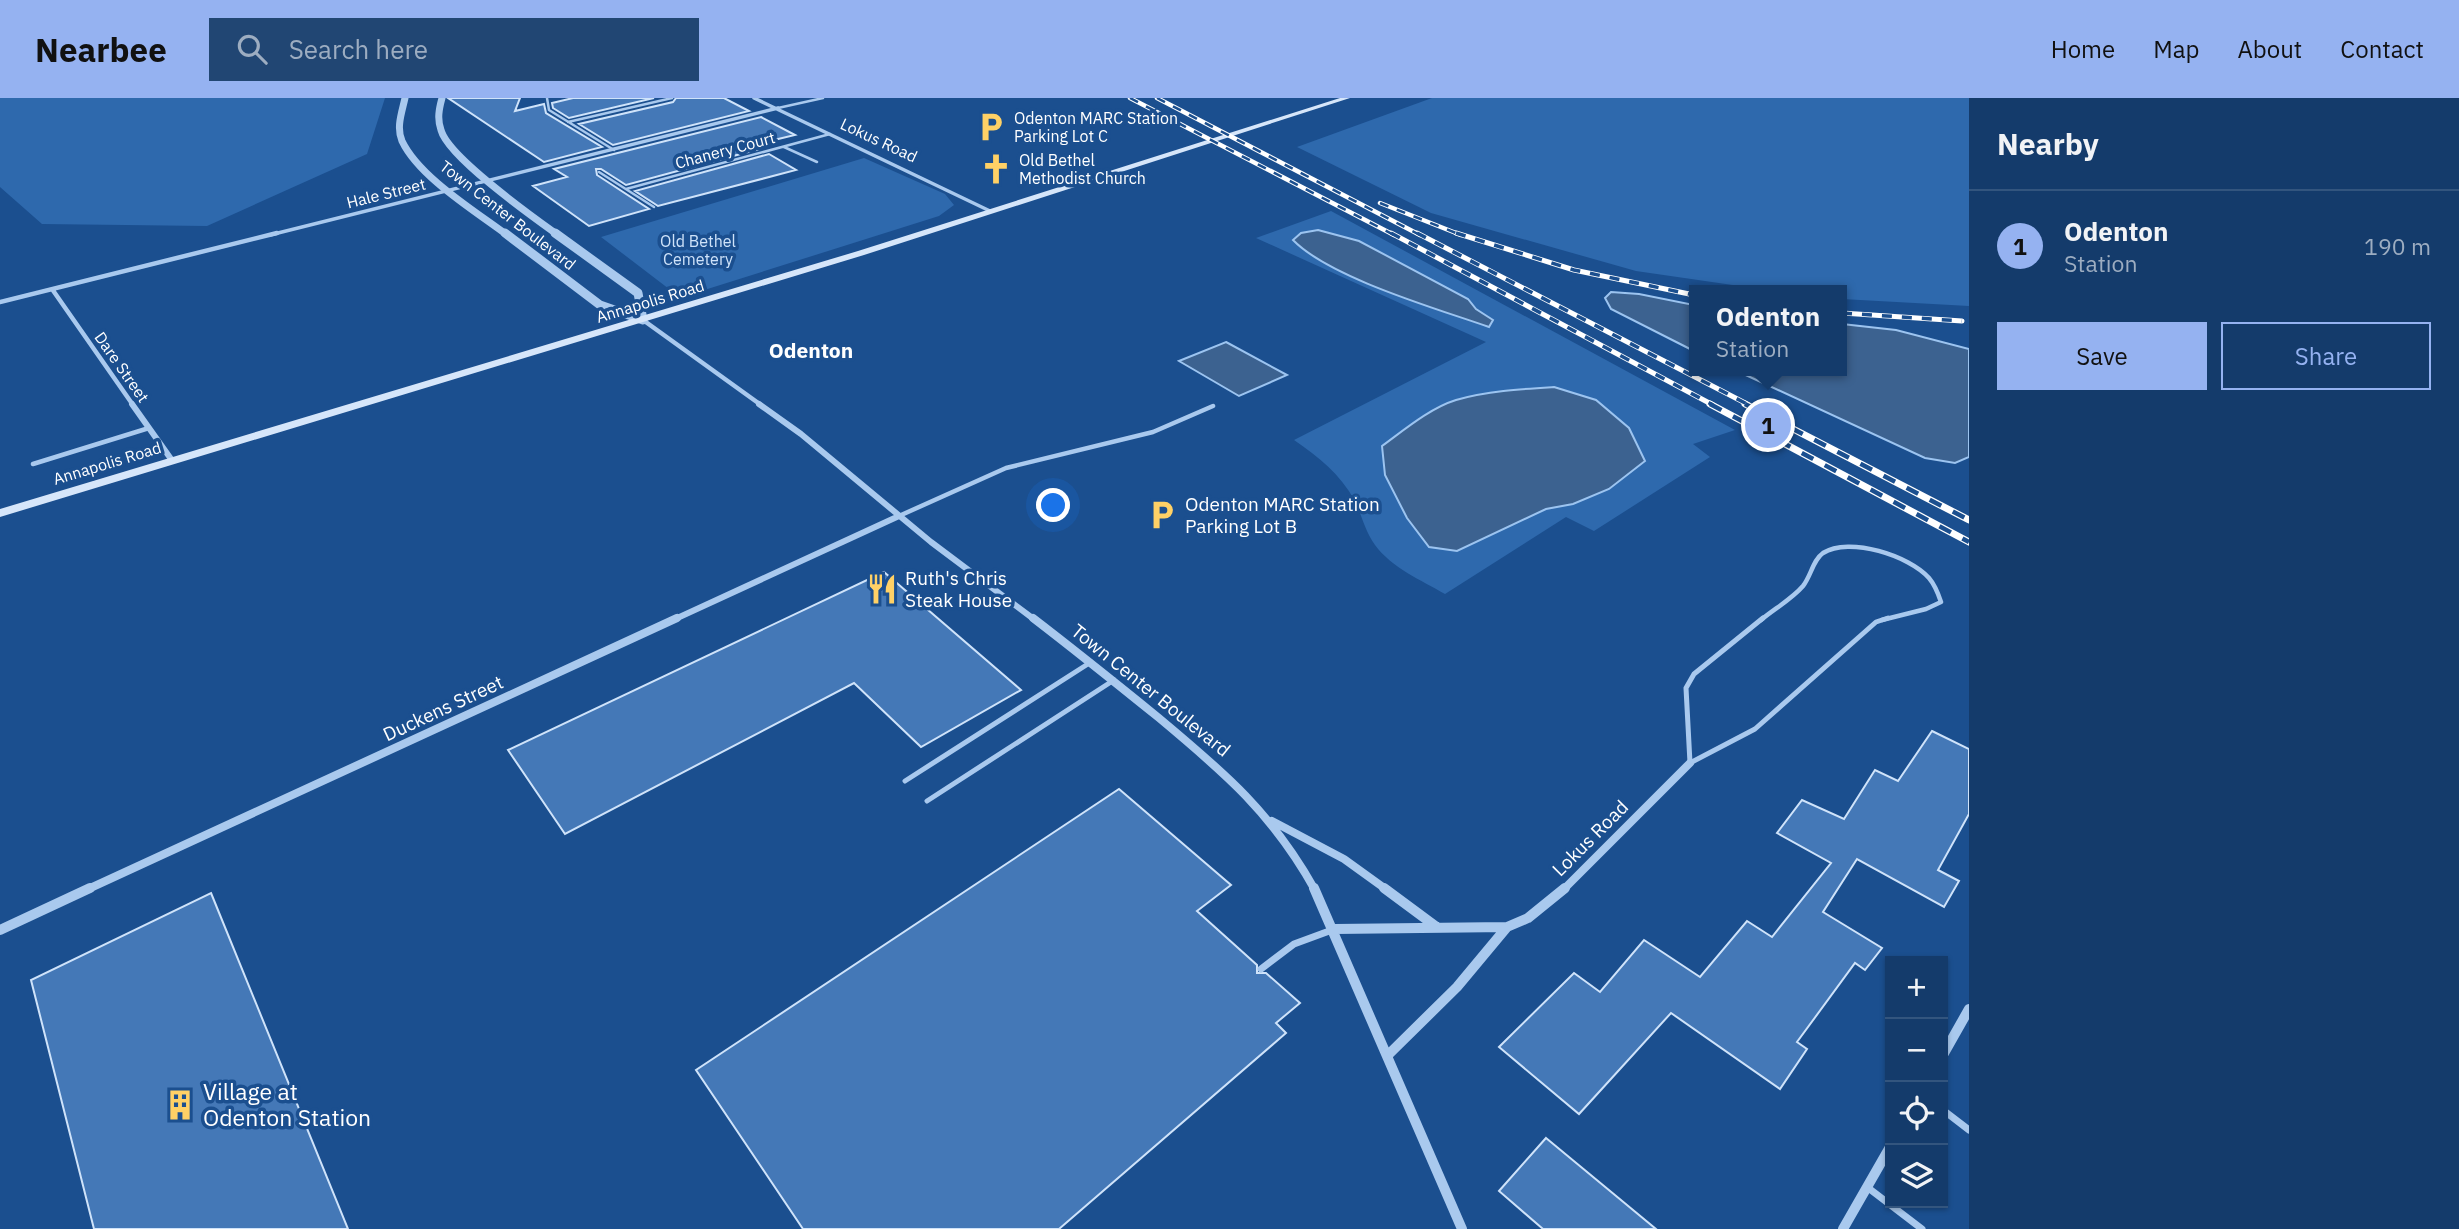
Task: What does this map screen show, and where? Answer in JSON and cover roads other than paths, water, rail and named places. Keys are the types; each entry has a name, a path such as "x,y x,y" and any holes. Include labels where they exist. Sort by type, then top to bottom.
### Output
{"main road":[{"name":"Annapolis Road","path":"0,513 171,459 643,320 1347,98"}],"street":[{"name":"Town Center Boulevard","path":"405,98 399,122 402,140 420,166 448,190 600,305 643,320 801,434 899,516 1114,680 1238,785 1270,821 1300,863 1335,929 1462,1229"},
{"name":"Town Center Boulevard","path":"442,98 438,113 441,133 486,181 638,293 643,320"},
{"name":"Lokus Road","path":"754,98 990,211"},
{"name":"Hale Street","path":"0,302 778,108"},
{"name":"Dare Street","path":"52,289 171,459"},
{"name":"Duckens Street","path":"0,930 899,516"},
{"name":"Lokus Road","path":"1335,929 1507,927 1528,918 1557,896 1690,763"},
{"path":"1270,821 1344,859 1439,928"},
{"name":"Lokus Road","path":"1387,1056 1457,987 1507,927"},
{"path":"1948,1046 1969,1009"},
{"path":"1843,1229 1885,1156"}],"lane":[{"path":"547,98 549,110 614,150"},
{"path":"568,122 672,98"},
{"path":"778,108 824,98"},
{"name":"Chanery Court","path":"626,189 830,134"},
{"path":"784,147 817,162"},
{"path":"599,172 654,207"},
{"path":"899,516 1006,468 1153,432 1213,406"},
{"path":"33,464 149,428"},
{"path":"1856,547 1881,551 1909,562 1938,587 1941,602 1928,611 1896,614 1876,622 1755,729 1690,763 1685,688 1695,674 1803,586 1820,555 1833,548 1856,547"},
{"path":"905,781 1091,662"},
{"path":"927,801 1114,680"},
{"path":"1261,969 1294,944 1335,929"},
{"path":"1948,1114 1969,1130"},
{"path":"1867,1187 1922,1229"}],"railway":[{"path":"1130,98 1394,235"},
{"path":"1157,98 1420,235"},
{"path":"1380,203 1461,235"},
{"path":"1391,233 1713,405"},
{"path":"1417,233 1689,374"},
{"path":"1456,233 1574,270 1689,294"},
{"path":"1847,313 1962,321"},
{"path":"1693,376 1749,405"},
{"path":"1710,404 1969,542"},
{"path":"1745,404 1969,520"}],"place":[{"name":"Odenton MARC Station Parking Lot C","path":"991,127"},
{"name":"Old Bethel Methodist Church","path":"996,169"},
{"name":"Odenton","path":"1768,425"},
{"name":"Odenton MARC Station Parking Lot B","path":"1162,515"},
{"name":"Ruth's Chris Steak House","path":"882,589"},
{"name":"Village at Odenton Station","path":"180,1105"}],"district":[{"name":"Odenton","path":"811,351"}],"park label":[{"name":"Old Bethel Cemetery","path":"698,250"}]}
